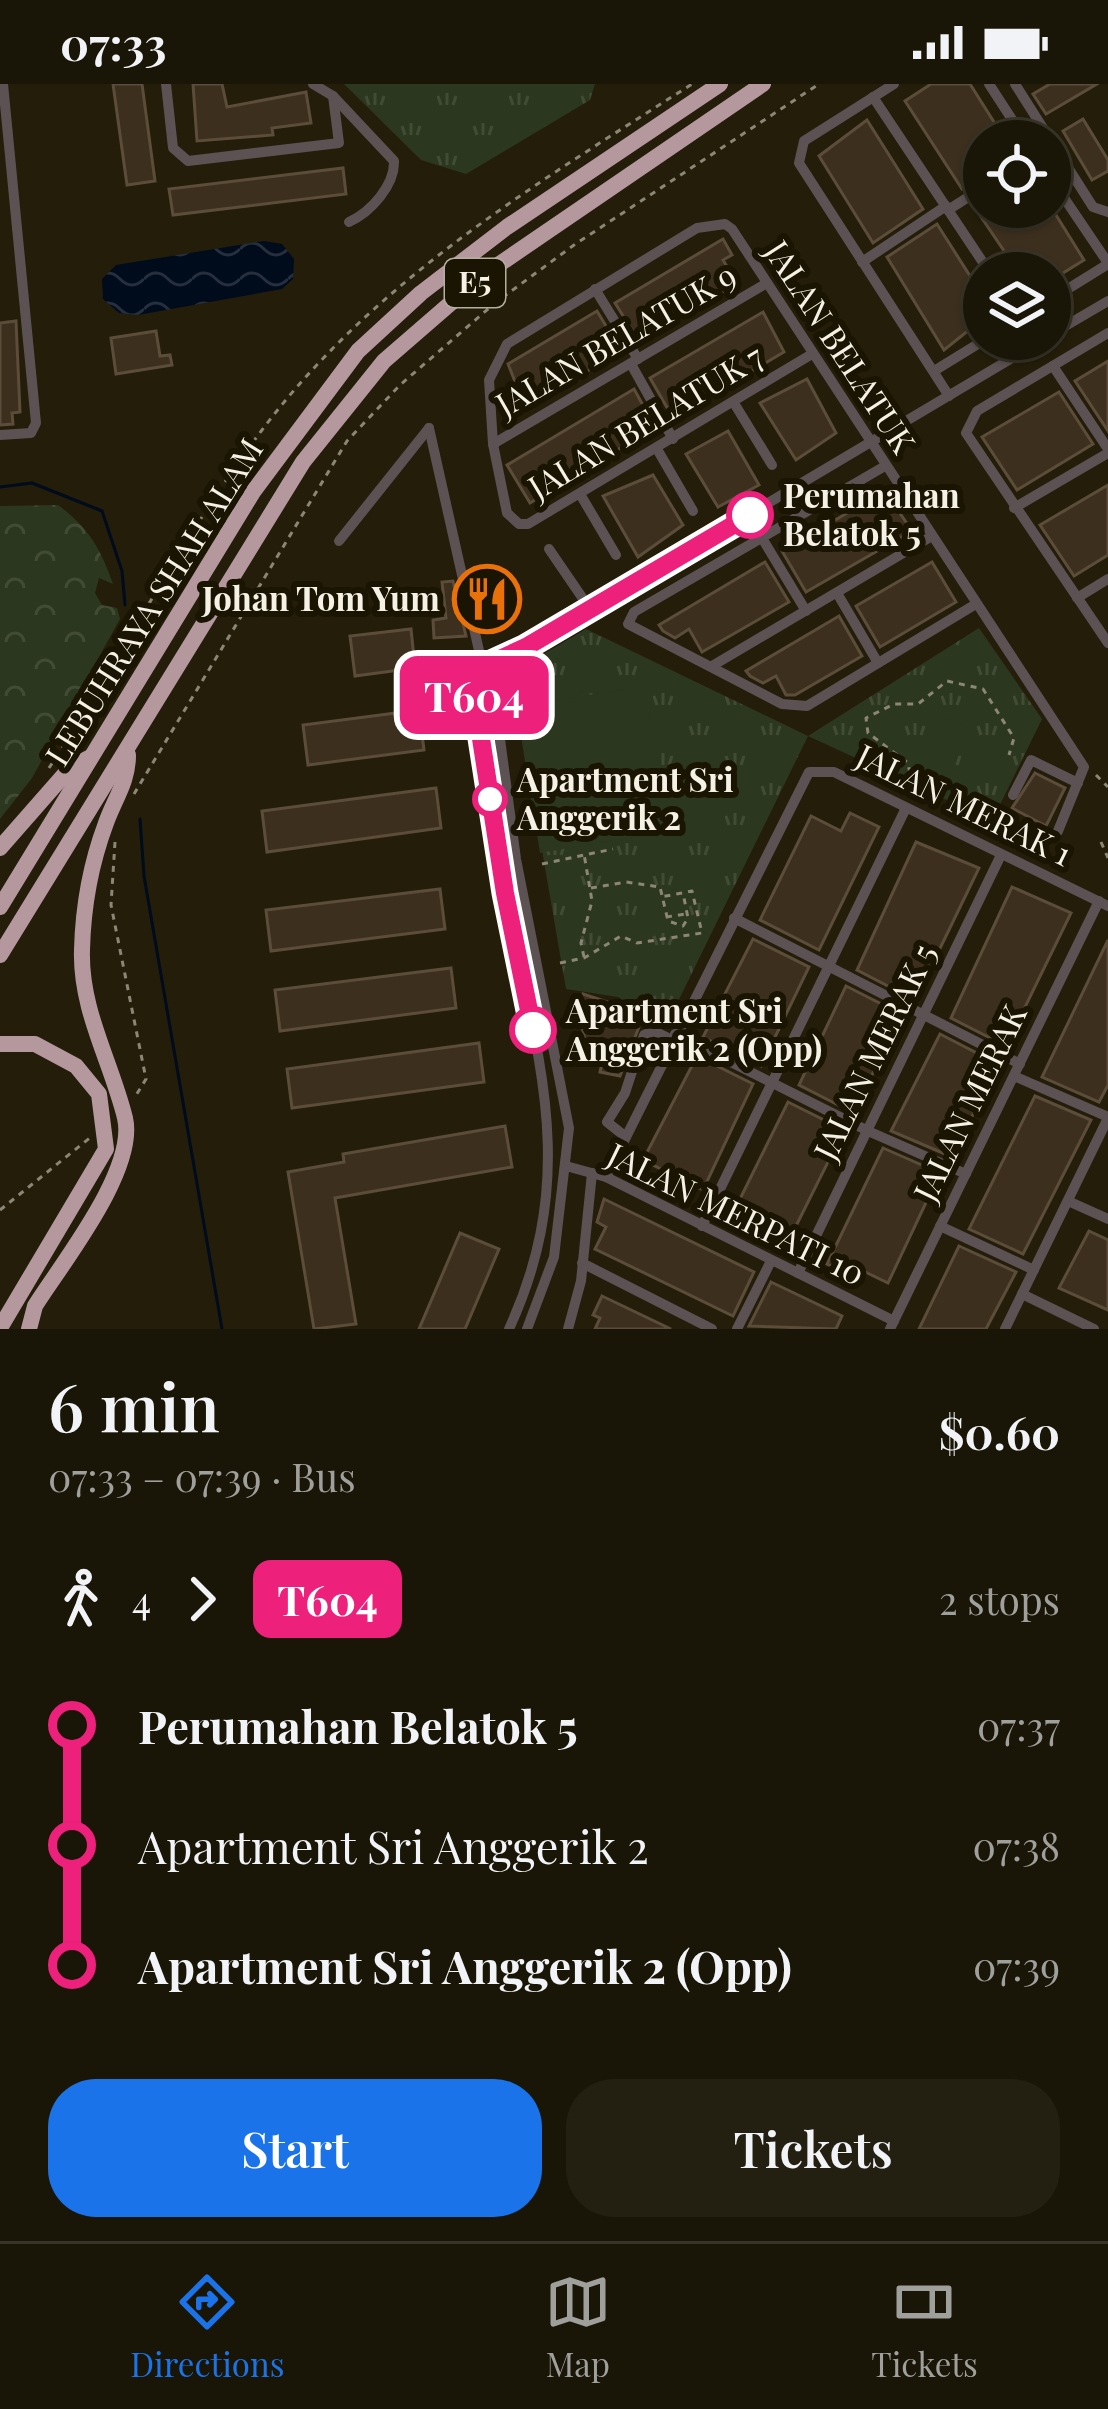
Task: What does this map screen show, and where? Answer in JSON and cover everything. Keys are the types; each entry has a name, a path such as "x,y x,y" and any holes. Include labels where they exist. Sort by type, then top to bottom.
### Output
{"highway":[{"name":"LEBUHRAYA SHAH ALAM","path":"0,907 254,492 358,351 421,292 507,227 720,84"},
{"name":"LEBUHRAYA SHAH ALAM","path":"0,956 303,462 384,361 482,277 763,84"},
{"path":"29,1329 35,1306 121,1159 126,1123 91,1023 81,952 88,884 106,823 128,778 128,754"},
{"path":"0,848 71,767 92,757"},
{"path":"0,1044 35,1044 76,1066 99,1094 106,1149 0,1328"}],"street":[{"path":"0,435 32,433 36,423 3,84"},
{"path":"166,84 173,148 188,161 339,143 333,96"},
{"path":"313,84 333,96 388,151 395,170 369,210 349,222"},
{"path":"894,84 811,136 798,155 802,170 949,396"},
{"path":"989,84 1012,120"},
{"path":"1015,84 1093,207 1108,212"},
{"path":"873,97 976,252"},
{"path":"862,262 963,199"},
{"path":"1071,208 1108,264 1071,287"},
{"name":"JALAN BELATUK","path":"595,289 697,228 716,223 732,229 1084,767 1078,783"},
{"name":"JALAN BELATUK 9","path":"493,444 767,283"},
{"path":"493,444 489,380 507,344 595,289 674,440"},
{"path":"1071,323 1108,301"},
{"path":"1108,332 976,411 966,424 970,442 1108,643"},
{"path":"934,371 963,353"},
{"name":"JALAN BELATUK 7","path":"493,444 507,513 519,524 674,440 812,354"},
{"path":"482,664 526,647 1009,360"},
{"path":"1015,508 1107,454 1052,366"},
{"path":"734,403 772,465"},
{"path":"339,541 429,428 482,664 473,687 505,893 545,1088 550,1165 539,1258 509,1329"},
{"path":"657,449 693,511"},
{"path":"885,466 634,612 628,624 782,704 807,706 976,604"},
{"path":"580,494 616,556"},
{"path":"712,666 932,536"},
{"path":"762,538 806,611"},
{"path":"549,549 590,609"},
{"path":"1077,598 1108,579"},
{"path":"837,593 878,663"},
{"path":"526,647 505,667 496,709 516,859 569,1127 554,1257 526,1329"},
{"path":"1013,795 1031,760 1078,783 1058,831"},
{"name":"JALAN MERAK 1","path":"734,918 800,785 809,772 825,769 1104,903"},
{"path":"702,1226 906,808"},
{"name":"JALAN MERAK 5","path":"798,1273 1000,855"},
{"name":"JALAN MERAK","path":"892,1325 1104,903"},
{"path":"606,1178 734,918 924,1015 1108,1118 1005,1329"},
{"path":"626,1137 607,1122 627,1088 644,1035 650,1030 774,1080 868,1131 966,1174"},
{"name":"JALAN MERPATI 10","path":"550,1165 606,1178 892,1325"},
{"path":"568,1329 582,1262 592,1173"},
{"path":"1068,1201 1108,1220"},
{"path":"940,1226 1034,1270"},
{"path":"737,1329 771,1261"},
{"path":"582,1262 712,1329"},
{"path":"1022,1294 1094,1329"}],"path":[{"path":"128,805 347,442 400,385 574,245 819,84"},
{"path":"912,784 908,764 868,733 866,718 894,704 927,700 947,681 983,689 1015,738 1009,755"},
{"path":"1096,775 1108,787"},
{"path":"122,824 109,884 146,1079 135,1097"},
{"path":"1101,842 1108,858"},
{"path":"542,864 613,849"},
{"path":"584,854 592,916 581,943 584,958"},
{"path":"590,888 632,882 660,887 666,917 678,926 687,924 683,893"},
{"path":"560,963 584,958 621,936 637,943 702,933 692,891 661,898"},
{"path":"666,917 688,914"},
{"path":"676,916 680,937"},
{"path":"0,1210 93,1136"}],"green space":[{"path":"344,84 595,84 590,100 466,174 421,160"},
{"path":"58,505 98,549 113,584 99,578 95,593 102,605 117,608 120,619 32,778 0,819 0,506"},
{"path":"979,628 1042,719 992,821 808,736"},
{"path":"586,629 808,736 666,1026 618,997 566,989 516,700 530,662"},
{"path":"642,687 673,830 540,853 516,706"},
{"path":"937,714 969,728 946,779 915,766"}],"water":[{"path":"264,241 282,244 294,259 293,279 282,289 138,315 119,313 103,299 102,279 116,265"}],"building":[{"path":"113,84 142,84 155,181 127,185"},
{"path":"193,84 222,84 227,107 306,92 311,123 272,128 273,135 197,141"},
{"path":"931,84 970,84 993,120 963,120 963,188 962,189 905,101"},
{"path":"1050,84 1097,84 1046,114 1033,94"},
{"path":"1083,119 1108,160 1108,171 1092,180 1071,145 1071,126"},
{"path":"867,120 923,209 873,243 819,156"},
{"path":"343,168 346,194 173,215 169,189"},
{"path":"937,224 963,265 963,335 944,350 887,257"},
{"path":"989,228 1064,228 1084,260 1071,268 1071,252 1005,252"},
{"path":"723,239 732,255 723,260 737,283 639,341 615,303"},
{"path":"597,311 621,351 515,414 505,396 518,389 508,364"},
{"path":"763,312 784,352 673,418 650,378"},
{"path":"16,321 20,412 12,413 13,424 0,425 0,323"},
{"path":"156,331 160,356 170,355 172,365 116,374 111,338"},
{"path":"1108,361 1108,431 1075,381"},
{"path":"807,379 836,433 796,460 760,403"},
{"path":"634,389 655,427 530,503 507,465"},
{"path":"1059,392 1093,444 1017,490 982,437"},
{"path":"728,431 759,485 718,507 686,454"},
{"path":"653,475 683,525 638,557 603,496"},
{"path":"1108,485 1108,555 1074,576 1040,525"},
{"path":"885,491 912,531 806,592 782,551"},
{"path":"765,562 789,602 702,652 689,629 675,638 659,625"},
{"path":"932,562 956,602 880,647 856,606"},
{"path":"453,581 466,636 434,638 433,620 446,618 442,582"},
{"path":"839,616 862,656 795,695 786,695 776,676 763,683 746,671"},
{"path":"411,629 415,668 355,676 350,636"},
{"path":"419,710 424,750 308,765 303,725"},
{"path":"1035,773 1065,788 1046,826 1012,808"},
{"path":"436,788 441,828 267,852 262,811"},
{"path":"850,813 879,827 819,950 760,920 811,816 841,831"},
{"path":"916,842 979,868 915,1000 857,970"},
{"path":"1012,887 1071,913 1006,1046 951,1018"},
{"path":"440,889 445,929 271,951 266,910"},
{"path":"753,939 809,967 761,1066 703,1037"},
{"path":"1108,940 1108,1085 1099,1102 1042,1077"},
{"path":"451,968 456,1008 280,1031 275,990"},
{"path":"846,986 901,1014 854,1113 799,1085"},
{"path":"583,994 644,1014 620,1076 600,1072 603,1058 586,1048 579,1008"},
{"path":"940,1034 998,1064 952,1157 891,1131"},
{"path":"479,1043 484,1082 292,1108 287,1069"},
{"path":"697,1056 753,1084 703,1190 643,1160"},
{"path":"1035,1096 1091,1120 1023,1254 969,1229"},
{"path":"788,1102 844,1130 789,1240 736,1207"},
{"path":"505,1126 512,1167 335,1198 356,1324 314,1329 288,1172 344,1162 343,1154"},
{"path":"883,1148 940,1173 888,1283 859,1269 855,1278 827,1264"},
{"path":"604,1199 754,1272 733,1316 595,1249 606,1227 597,1222"},
{"path":"1089,1231 1108,1240 1108,1310 1059,1288"},
{"path":"460,1233 499,1249 465,1329 419,1329"},
{"path":"959,1246 1016,1272 986,1329 919,1329"},
{"path":"771,1282 842,1316 836,1329 749,1326"},
{"path":"602,1296 671,1329 595,1329 600,1318 593,1315"}],"waterway":[{"path":"0,487 32,483 102,511 122,571 125,605"},
{"path":"140,819 144,876 222,1329"}],"bus line":[{"name":"T604","path":"533,1030 499,861 473,687 476,670 526,647 750,515"}],"place":[{"name":"Perumahan Belatok 5","path":"750,515"},
{"name":"Johan Tom Yum","path":"487,599"},
{"name":"Apartment Sri Anggerik 2","path":"490,799"},
{"name":"Apartment Sri Anggerik 2 (Opp)","path":"533,1030"}]}
